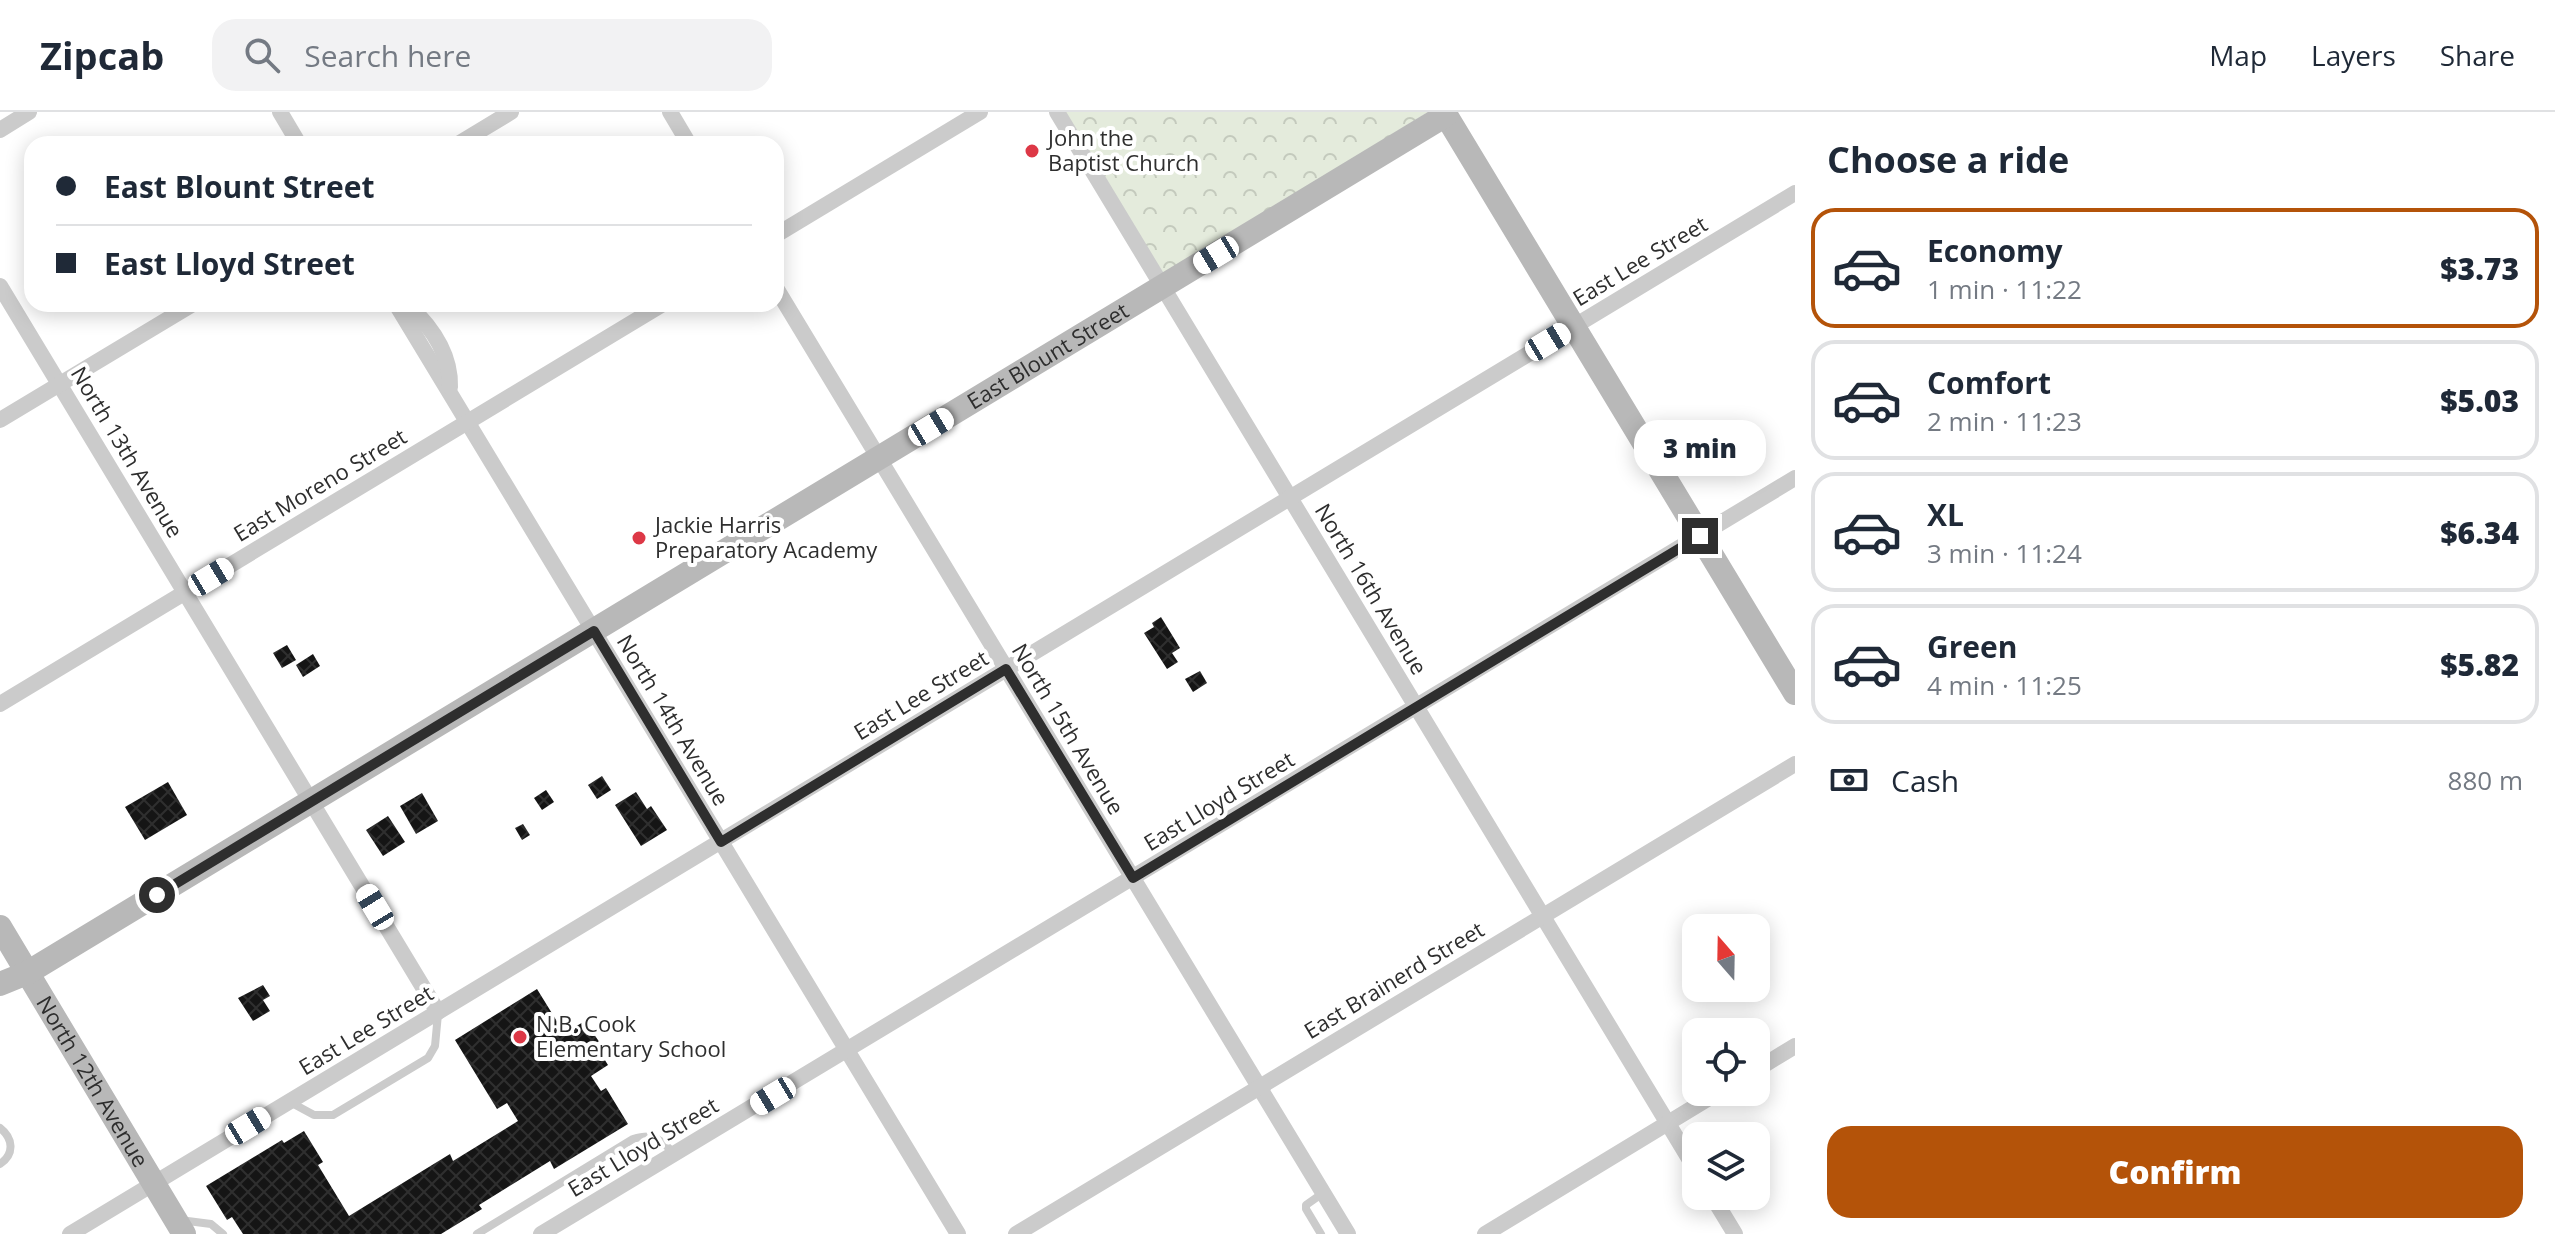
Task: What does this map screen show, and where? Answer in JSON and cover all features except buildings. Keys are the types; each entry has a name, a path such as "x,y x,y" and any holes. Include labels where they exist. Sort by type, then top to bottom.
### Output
{"street":[{"path":"0,130 29,112"},
{"path":"280,112 294,136"},
{"path":"471,136 511,112"},
{"path":"670,112 684,136"},
{"path":"784,230 980,112"},
{"name":"North 16th Avenue","path":"1057,112 1682,1146"},
{"path":"1447,113 1795,693"},
{"name":"East Blount Street","path":"0,984 27,973 1447,113"},
{"name":"East Lee Street","path":"70,1234 1795,193"},
{"name":"North 13th Avenue","path":"0,286 438,1012"},
{"name":"North 15th Avenue","path":"784,301 1348,1234"},
{"path":"0,420 180,312"},
{"name":"North 14th Avenue","path":"401,312 958,1234"},
{"name":"North 14th Avenue","path":"415,312 438,341 449,373 449,393"},
{"name":"East Moreno Street","path":"0,704 650,312"},
{"name":"East Lloyd Street","path":"541,1234 567,1227 675,1154 1795,478"},
{"name":"East Brainerd Street","path":"1016,1234 1795,764"},
{"name":"North 12th Avenue","path":"0,927 180,1226"},
{"name":"East Blount Street","path":"0,998 27,973"},
{"path":"1770,1061 1795,1046"},
{"path":"1485,1234 1696,1106"},
{"path":"1720,1210 1735,1234"}],"lane":[{"path":"289,1102 314,1115 333,1115 428,1058 435,1046 438,1012"},
{"path":"0,1128 6,1133 11,1147 8,1157 0,1164"},
{"path":"477,1234 633,1139 646,1135 659,1139 675,1154"},
{"path":"1321,1234 1306,1205 1323,1193"},
{"path":"180,1226 211,1224 223,1234"}],"green space":[{"path":"1065,112 1428,112 1163,277"}],"place":[{"name":"John the Baptist Church","path":"1032,151"},
{"name":"Jackie Harris Preparatory Academy","path":"639,538"},
{"name":"N.B. Cook Elementary School","path":"520,1037"}],"route":[{"path":"157,895 594,631 721,842 1006,669 1133,878 1700,536"}]}
